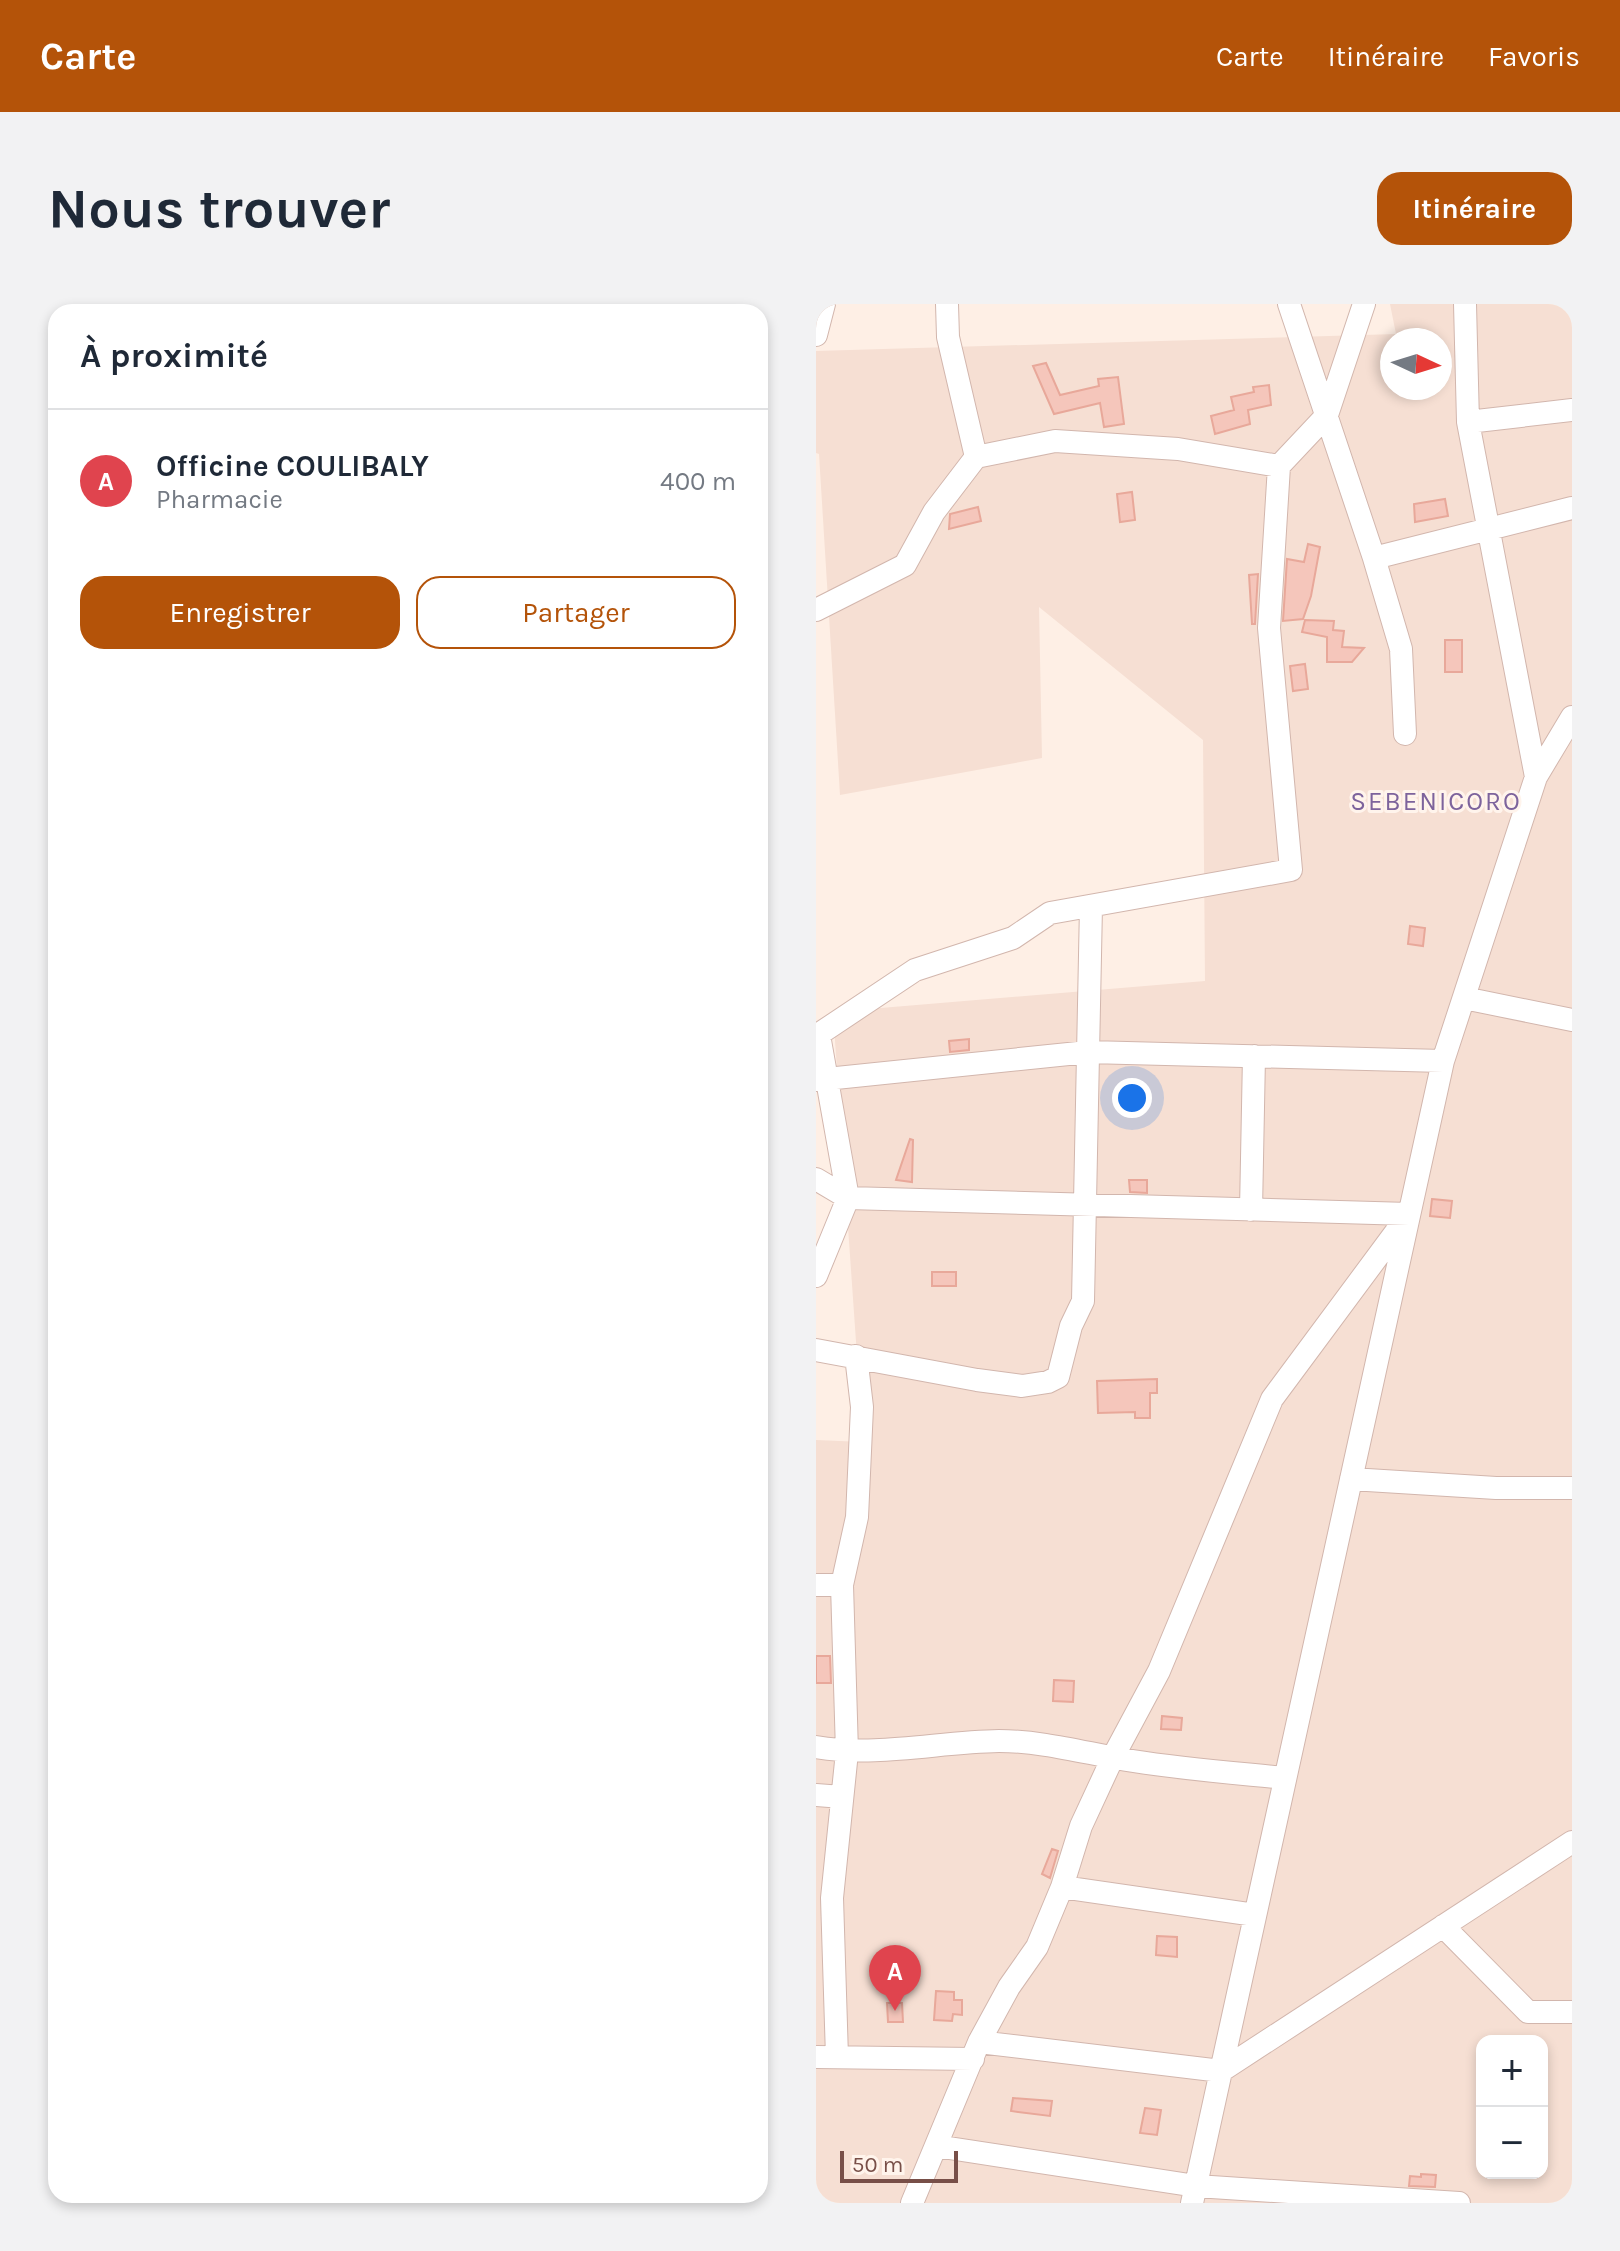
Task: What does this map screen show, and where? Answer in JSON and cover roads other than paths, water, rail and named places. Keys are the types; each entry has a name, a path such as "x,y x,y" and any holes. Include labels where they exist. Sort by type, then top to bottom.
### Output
{"street":[{"path":"816,335 824,304"},
{"path":"947,304 948,337 976,457"},
{"path":"1289,304 1374,558 1401,649 1405,734"},
{"path":"816,1276 848,1198 821,1080 817,1036 915,970 1013,938 1050,913 1291,870 1269,628 1279,466 1327,415 1364,304"},
{"path":"1465,304 1468,422 1536,777"},
{"path":"1468,422 1572,410"},
{"path":"816,610 905,565 934,512 976,457 1055,441 1178,449 1279,466"},
{"path":"1374,558 1572,508"},
{"path":"1194,2194 1443,1061 1536,777 1572,717"},
{"path":"816,1350 1022,1386 1048,1382 1058,1377 1071,1326 1083,1301 1091,906"},
{"path":"1464,998 1572,1020"},
{"path":"821,1080 1088,1052 1443,1061"},
{"path":"1251,1210 1254,1056"},
{"path":"816,1179 848,1198 1409,1214"},
{"path":"912,2203 976,2050 1009,1987 1037,1947 1062,1887 1081,1826 1113,1757 1159,1671 1272,1399 1409,1214"},
{"path":"856,1356 862,1407 857,1517 842,1585 847,1752 824,1897 826,2057 976,2050 1221,2071 1572,1842"},
{"path":"1351,1479 1496,1488 1572,1488"},
{"path":"816,1585 842,1585"},
{"path":"816,1747 847,1752 998,1741 1056,1745 1113,1757 1285,1778"},
{"path":"816,1795 842,1797"},
{"path":"1062,1887 1255,1915"},
{"path":"1443,1926 1528,2012 1572,2012"},
{"path":"936,2146 1194,2194 1459,2203"}],"place":[{"name":"Officine COULIBALY","path":"895,2011"}],"district":[{"name":"SEBENICORO","path":"1436,801"}]}
